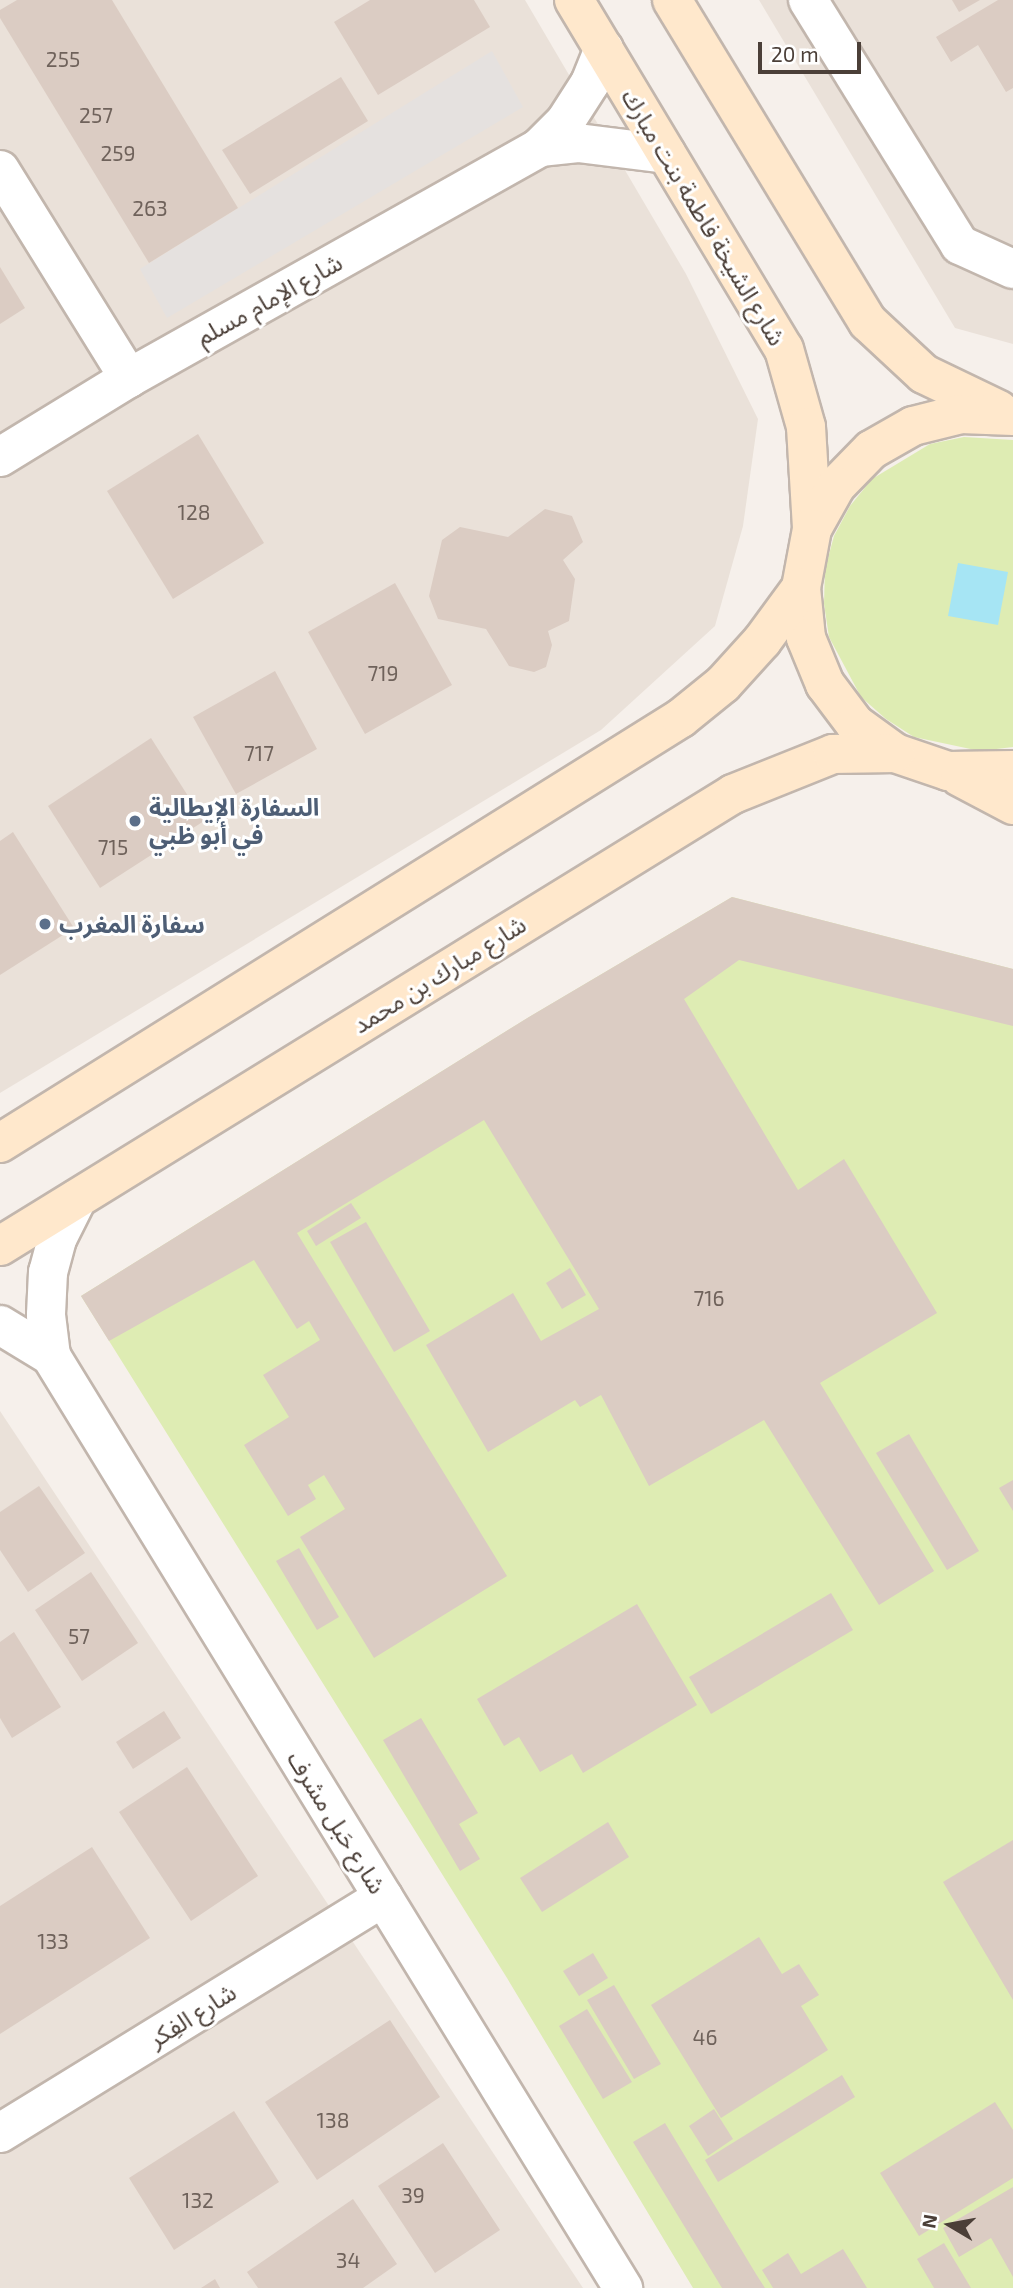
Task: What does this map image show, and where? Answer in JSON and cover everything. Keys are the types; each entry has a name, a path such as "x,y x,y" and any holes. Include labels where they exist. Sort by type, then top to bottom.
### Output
{"main road":[{"name":"شارع الشيخة فاطمة بنت مبارك","path":"574,0 784,349 806,427 813,529"},
{"path":"671,0 868,322 924,374 1012,415"},
{"path":"1012,415 961,414 914,426 881,444 836,486 813,529 801,588 806,638 825,684 855,724 895,753 948,771 1013,805"},
{"path":"0,1143 681,718 723,684 762,641 801,588"},
{"name":"شارع مبارك بن محمد","path":"0,1246 733,794 832,754 895,753"},
{"path":"948,771 994,774 1013,770"}],"street":[{"path":"808,0 960,245 1013,269"},
{"name":"شارع الإمام مسلم","path":"0,457 129,378 540,147 565,122 590,83 604,49"},
{"name":"شارع الإمام مسلم","path":"540,147 578,144 666,154"},
{"path":"0,170 129,378"},
{"name":"شارع حَبل مشرف","path":"77,1199 57,1239 48,1272 46,1315 51,1356 623,2288"},
{"name":"شارع حَبل مشرف","path":"0,1325 51,1356"},
{"name":"شارع الفِكر","path":"0,2133 383,1897"}],"shaded area":[{"path":"0,0 525,0 686,274 758,419 743,526 715,626 601,730 0,1093"},
{"path":"759,0 1013,0 1013,344 955,328"},
{"path":"492,51 523,107 167,318 140,269"},
{"path":"0,1411 583,2288 0,2288"}],"green space":[{"path":"964,437 1013,440 1013,747 980,751 914,737 886,719 861,697 829,637 824,604 825,569 834,536 850,506 872,479 930,444"},
{"path":"732,897 1013,969 1013,2288 693,2288 507,1978 81,1296 529,1017"}],"water":[{"path":"958,563 1008,572 998,625 948,616"}],"building":[{"path":"17,0 112,0 238,208 149,263 0,18 0,10"},
{"path":"370,0 474,0 490,27 378,95 334,22"},
{"path":"952,0 980,0 959,12"},
{"path":"998,0 1013,0 1013,88 1006,92 978,45 951,62 936,37"},
{"path":"341,77 368,121 250,194 222,150"},
{"path":"0,267 25,308 0,324"},
{"path":"198,434 264,543 173,599 107,491"},
{"path":"545,509 572,516 583,542 563,560 575,579 569,621 548,631 552,645 546,667 534,672 509,666 486,629 438,619 429,596 442,540 460,527 508,537"},
{"path":"395,583 452,685 365,734 308,632"},
{"path":"275,671 317,749 236,794 193,717"},
{"path":"151,738 204,821 100,888 48,806"},
{"path":"13,832 74,928 0,975 0,841"},
{"path":"732,897 1013,969 1013,1026 739,960 684,999 798,1190 844,1159 937,1313 820,1383 934,1571 879,1605 764,1420 649,1486 601,1395 580,1407 575,1400 488,1452 426,1345 513,1293 541,1341 599,1309 484,1120 297,1233 507,1576 374,1658 300,1537 345,1509 324,1475 308,1485 316,1499 288,1516 244,1445 289,1417 263,1375 320,1340 309,1321 297,1329 254,1260 109,1341 81,1296 529,1017"},
{"path":"351,1203 361,1218 316,1246 307,1231"},
{"path":"366,1222 430,1331 394,1352 330,1242"},
{"path":"570,1268 586,1295 562,1309 546,1283"},
{"path":"909,1434 979,1551 947,1570 876,1453"},
{"path":"1013,1480 1013,1511 999,1488"},
{"path":"39,1486 85,1553 28,1592 0,1550 0,1512"},
{"path":"299,1548 339,1617 317,1630 276,1561"},
{"path":"91,1572 138,1643 82,1681 35,1610"},
{"path":"831,1593 853,1630 711,1714 689,1677"},
{"path":"637,1604 697,1705 583,1773 572,1754 540,1772 519,1737 504,1746 477,1699"},
{"path":"14,1632 61,1707 12,1738 0,1718 0,1642"},
{"path":"164,1711 181,1738 133,1769 116,1742"},
{"path":"421,1718 478,1813 459,1824 480,1859 460,1871 383,1740"},
{"path":"187,1767 258,1876 191,1921 119,1812"},
{"path":"608,1822 629,1857 542,1912 520,1878"},
{"path":"1013,1840 1013,2000 943,1882"},
{"path":"92,1847 150,1938 0,2034 0,1906"},
{"path":"759,1937 782,1974 799,1964 819,1995 801,2006 828,2050 721,2118 651,2005"},
{"path":"593,1953 608,1978 579,1996 563,1971"},
{"path":"614,1985 661,2064 634,2079 587,2000"},
{"path":"587,2009 632,2082 603,2099 559,2026"},
{"path":"390,2020 440,2097 317,2180 265,2102"},
{"path":"842,2075 855,2097 718,2182 705,2160"},
{"path":"995,2102 1013,2130 1013,2178 919,2236 880,2173"},
{"path":"714,2109 733,2139 708,2156 689,2126"},
{"path":"234,2111 279,2182 174,2250 129,2178"},
{"path":"665,2123 765,2288 722,2288 633,2142"},
{"path":"443,2143 500,2230 435,2273 378,2186"},
{"path":"1013,2187 1013,2277 991,2238 959,2257 943,2228"},
{"path":"353,2199 397,2264 363,2288 258,2288 247,2272"},
{"path":"944,2243 971,2288 934,2288 917,2259"},
{"path":"843,2249 867,2288 773,2288 762,2270 788,2253 801,2274"},
{"path":"215,2279 220,2288 201,2288"}],"place":[{"name":"السفارة الإيطالية في أبو ظبي","path":"135,821"},
{"name":"سفارة المغرب","path":"45,924"}]}
